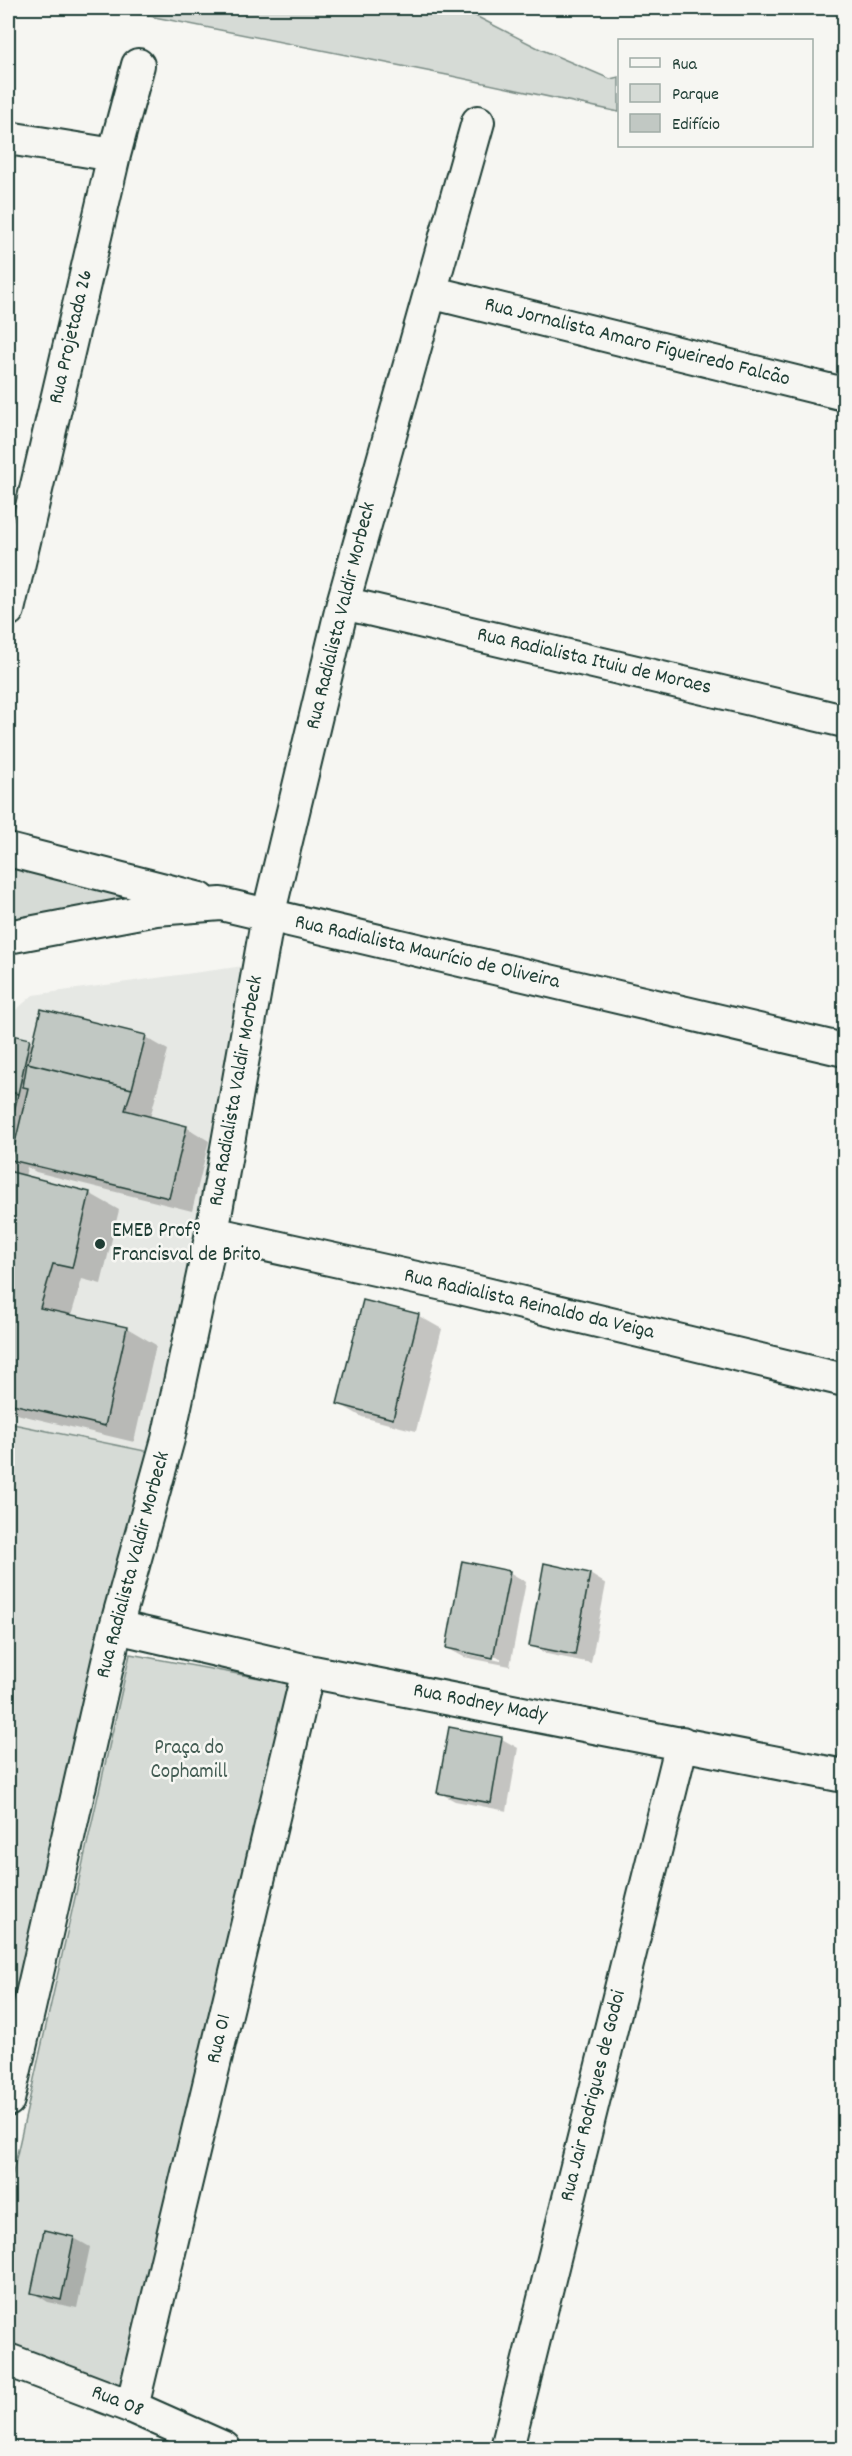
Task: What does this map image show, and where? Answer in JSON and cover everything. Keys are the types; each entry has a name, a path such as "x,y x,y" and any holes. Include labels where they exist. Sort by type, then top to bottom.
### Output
{"street":[{"name":"Rua Projetada 26","path":"8,610 114,155 138,65"},
{"name":"Rua Radialista Valdir Morbeck","path":"8,2100 116,1627 168,1439 212,1233 268,916 343,603 478,122"},
{"path":"8,138 114,155"},
{"name":"Rua Jornalista Amaro Figueiredo Falcão","path":"430,292 844,394"},
{"name":"Rua Radialista Ituiu de Moraes","path":"343,603 844,721"},
{"path":"8,850 142,882 221,904"},
{"name":"Rua Radialista Maurício de Oliveira","path":"8,937 156,909 221,904 844,1050"},
{"name":"Rua Radialista Reinaldo da Veiga","path":"212,1233 448,1285 844,1380"},
{"name":"Rua Rodney Mady","path":"116,1627 308,1671 844,1776"},
{"name":"Rua 01","path":"132,2407 308,1671"},
{"name":"Rua Jair Rodrigues de Godoi","path":"507,2448 682,1743"},
{"name":"Rua 08","path":"8,2360 132,2407 224,2448"}],"shaded area":[{"name":"EMEB Profº Francisval de Brito","path":"244,966 230,1065 150,1452 8,1423 8,1017 33,995"}],"green space":[{"path":"109,8 460,8 540,49 610,79 618,77 618,112 447,75"},
{"path":"8,859 156,894 8,924"},
{"path":"8,1423 150,1452 8,2072"},
{"name":"Praça do Cophamill","path":"130,1654 291,1684 123,2394 8,2347 8,2194"}],"building":[{"path":"41,1009 146,1035 132,1089 28,1063"},
{"path":"8,1034 30,1039 18,1094 8,1092"},
{"path":"27,1063 132,1089 125,1110 187,1126 169,1198 11,1160 28,1088 23,1087"},
{"path":"8,1091 18,1094 8,1140"},
{"path":"8,1171 90,1192 72,1268 53,1264 40,1308 127,1327 105,1426 8,1403"},
{"path":"363,1300 419,1314 393,1419 337,1404"},
{"path":"462,1561 510,1571 493,1658 446,1648"},
{"path":"544,1563 590,1573 575,1655 529,1646"},
{"path":"449,1727 502,1737 491,1803 437,1793"},
{"path":"44,2230 74,2237 61,2300 31,2293"}],"place":[{"name":"EMEB Profº Francisval de Brito","path":"100,1244"}]}
